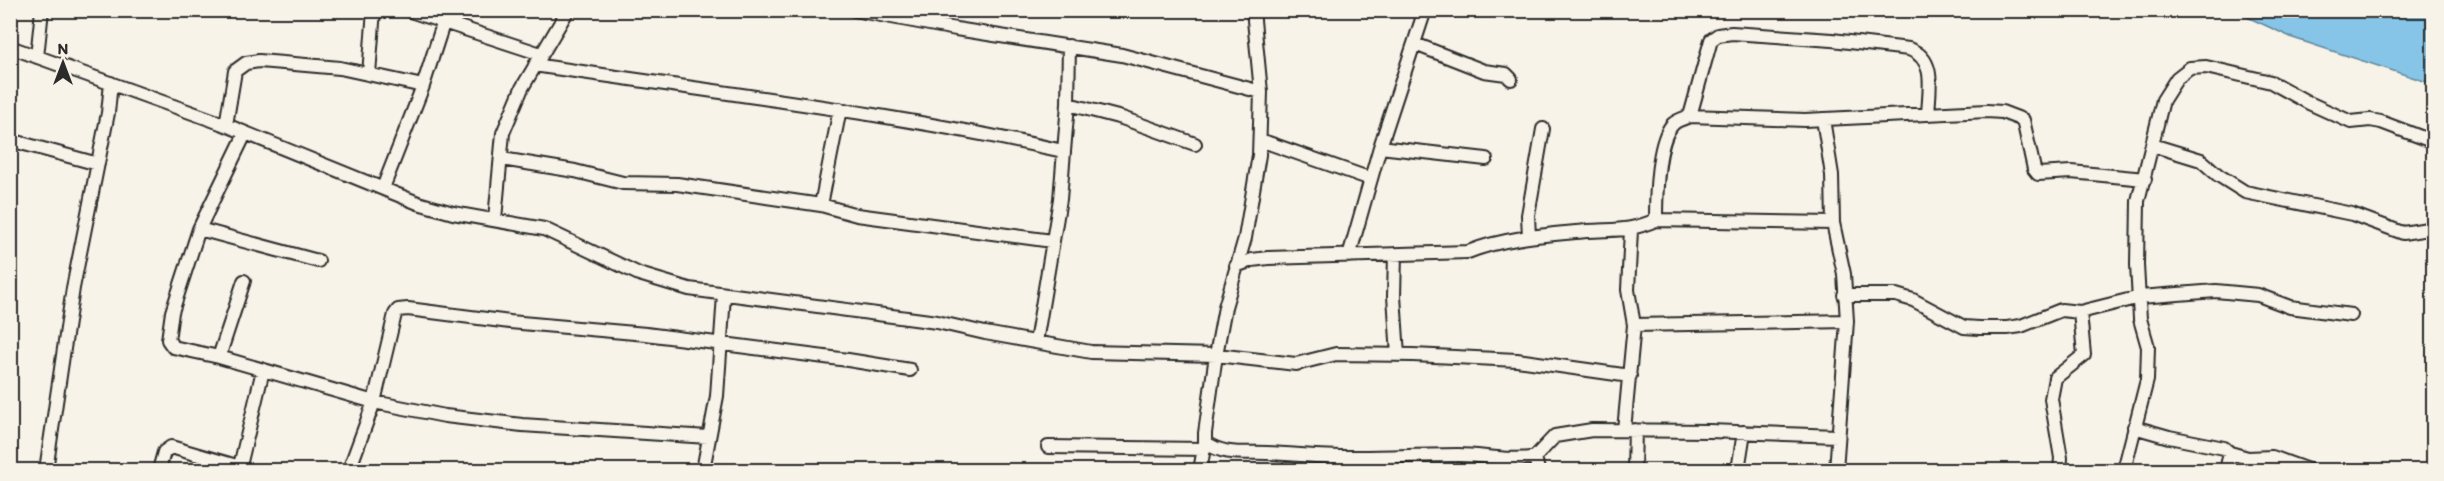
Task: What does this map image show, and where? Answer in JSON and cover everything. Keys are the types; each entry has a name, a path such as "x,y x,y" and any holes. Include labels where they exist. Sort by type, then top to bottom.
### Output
{"street":[{"path":"37,57 42,10"},
{"path":"369,74 374,10"},
{"path":"407,10 444,21 538,60 957,128 1063,151"},
{"path":"495,219 503,133 506,123 538,60 568,10"},
{"path":"854,10 956,29 1122,54 1261,92"},
{"path":"1200,471 1215,355 1245,238 1260,140 1261,92 1252,10"},
{"path":"1349,256 1380,147 1425,10"},
{"path":"383,188 423,86 444,21"},
{"path":"1690,116 1711,40 1718,35 1732,33 1832,40 1910,49 1920,53 1929,66 1928,114"},
{"path":"1415,44 1485,71 1506,74 1511,80"},
{"path":"1036,342 1060,199 1068,104 1069,46"},
{"path":"10,47 226,125 418,203 453,213 495,219 555,233 598,256 661,282 724,295 937,322 1091,352 1215,355 1296,364 1336,354 1517,360 1630,376"},
{"path":"226,125 235,71 246,63 259,61 333,67 423,86"},
{"path":"2124,471 2147,380 2148,347 2140,319 2138,201 2167,91 2177,78 2190,68 2198,66 2271,82 2351,122 2370,120 2380,122 2433,142"},
{"path":"46,471 73,288 108,113 111,83"},
{"path":"1068,104 1122,118 1195,144"},
{"path":"820,205 840,109"},
{"path":"1656,220 1660,150 1664,137 1673,123 1690,116 1823,119 1987,111 2016,116 2023,120 2034,169 2038,174 2071,172 2145,179"},
{"path":"1823,119 1832,175 1833,223 1844,274 1847,321 1836,471"},
{"path":"1529,237 1528,215 1543,129"},
{"path":"245,134 198,229 172,312 168,340 173,346 374,402 484,422 708,437"},
{"path":"10,140 98,164"},
{"path":"1260,140 1371,179"},
{"path":"2152,145 2202,160 2218,175 2246,192 2352,214 2403,233 2433,228"},
{"path":"1380,147 1486,159"},
{"path":"502,159 576,171 623,183 677,184 820,205 857,215 1052,241"},
{"path":"1236,266 1252,260 1268,258 1468,252 1489,244 1529,237 1631,230 1656,220 1833,223"},
{"path":"198,229 318,261"},
{"path":"1631,230 1629,290 1634,325 1630,376 1630,430 1634,471"},
{"path":"1395,254 1394,296 1398,355"},
{"path":"219,357 244,281"},
{"path":"1844,295 1896,295 1913,300 1964,327 2007,328 2021,326 2061,310 2080,312 2139,297 2216,291 2258,295 2290,307 2351,315"},
{"path":"703,471 717,396 724,295"},
{"path":"350,471 374,402 395,314 398,310 408,309 493,320 581,327 848,360 910,370"},
{"path":"2060,471 2061,458 2051,399 2055,378 2084,355 2080,312"},
{"path":"1634,325 1847,321"},
{"path":"159,471 164,452 171,447 239,469 263,370"},
{"path":"2134,427 2169,437 2208,443 2248,458 2272,457 2308,471"},
{"path":"1048,447 1205,445 1217,450 1239,452 1356,458 1456,455 1518,459 1535,457 1555,436 1592,430 1837,436"},
{"path":"1738,471 1744,432"},
{"path":"2226,471 2230,453"},
{"path":"1535,457 1538,471"},
{"path":"1356,458 1359,471"}],"water":[{"path":"2234,11 2433,11 2433,84 2293,38"}]}
